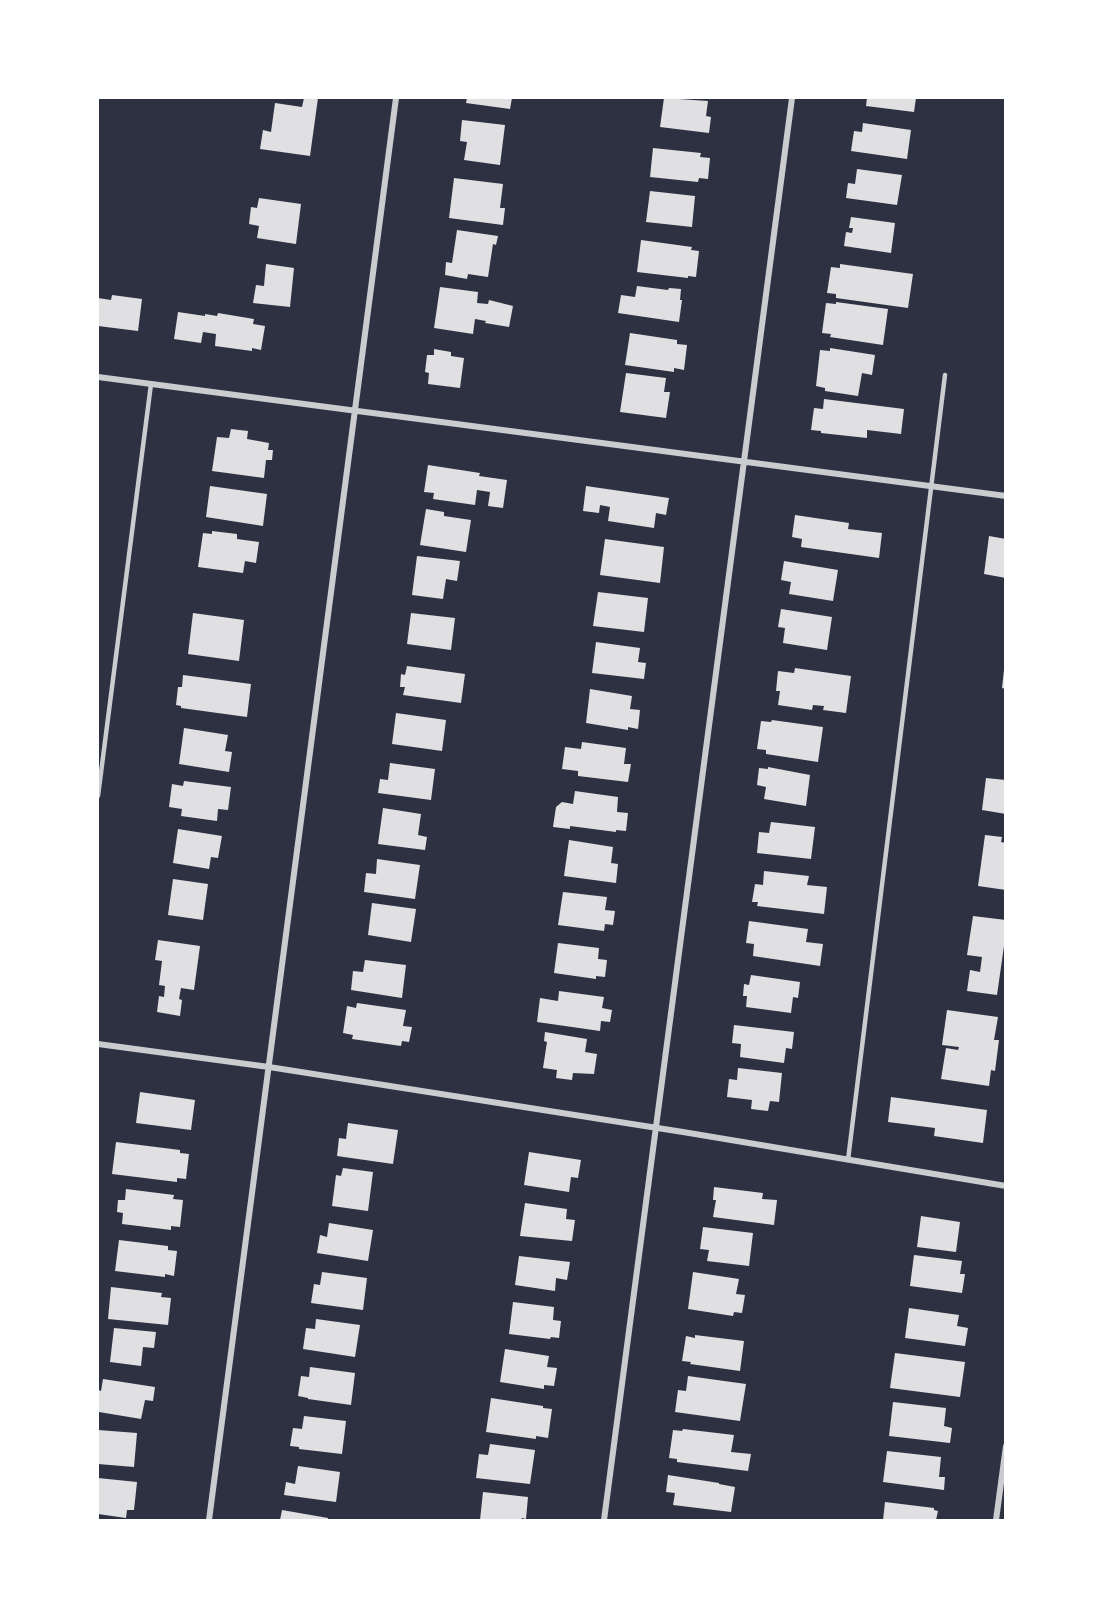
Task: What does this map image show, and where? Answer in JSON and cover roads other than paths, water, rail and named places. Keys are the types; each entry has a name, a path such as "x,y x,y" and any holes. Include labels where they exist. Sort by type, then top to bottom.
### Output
{"street":[{"path":"209,1521 396,98"},
{"path":"604,1521 792,98"},
{"path":"98,377 1005,495"},
{"path":"98,1044 269,1067 1005,1186"},
{"path":"996,1521 1005,1446"}],"lane":[{"path":"848,1160 945,375"},
{"path":"98,796 151,384"}]}
